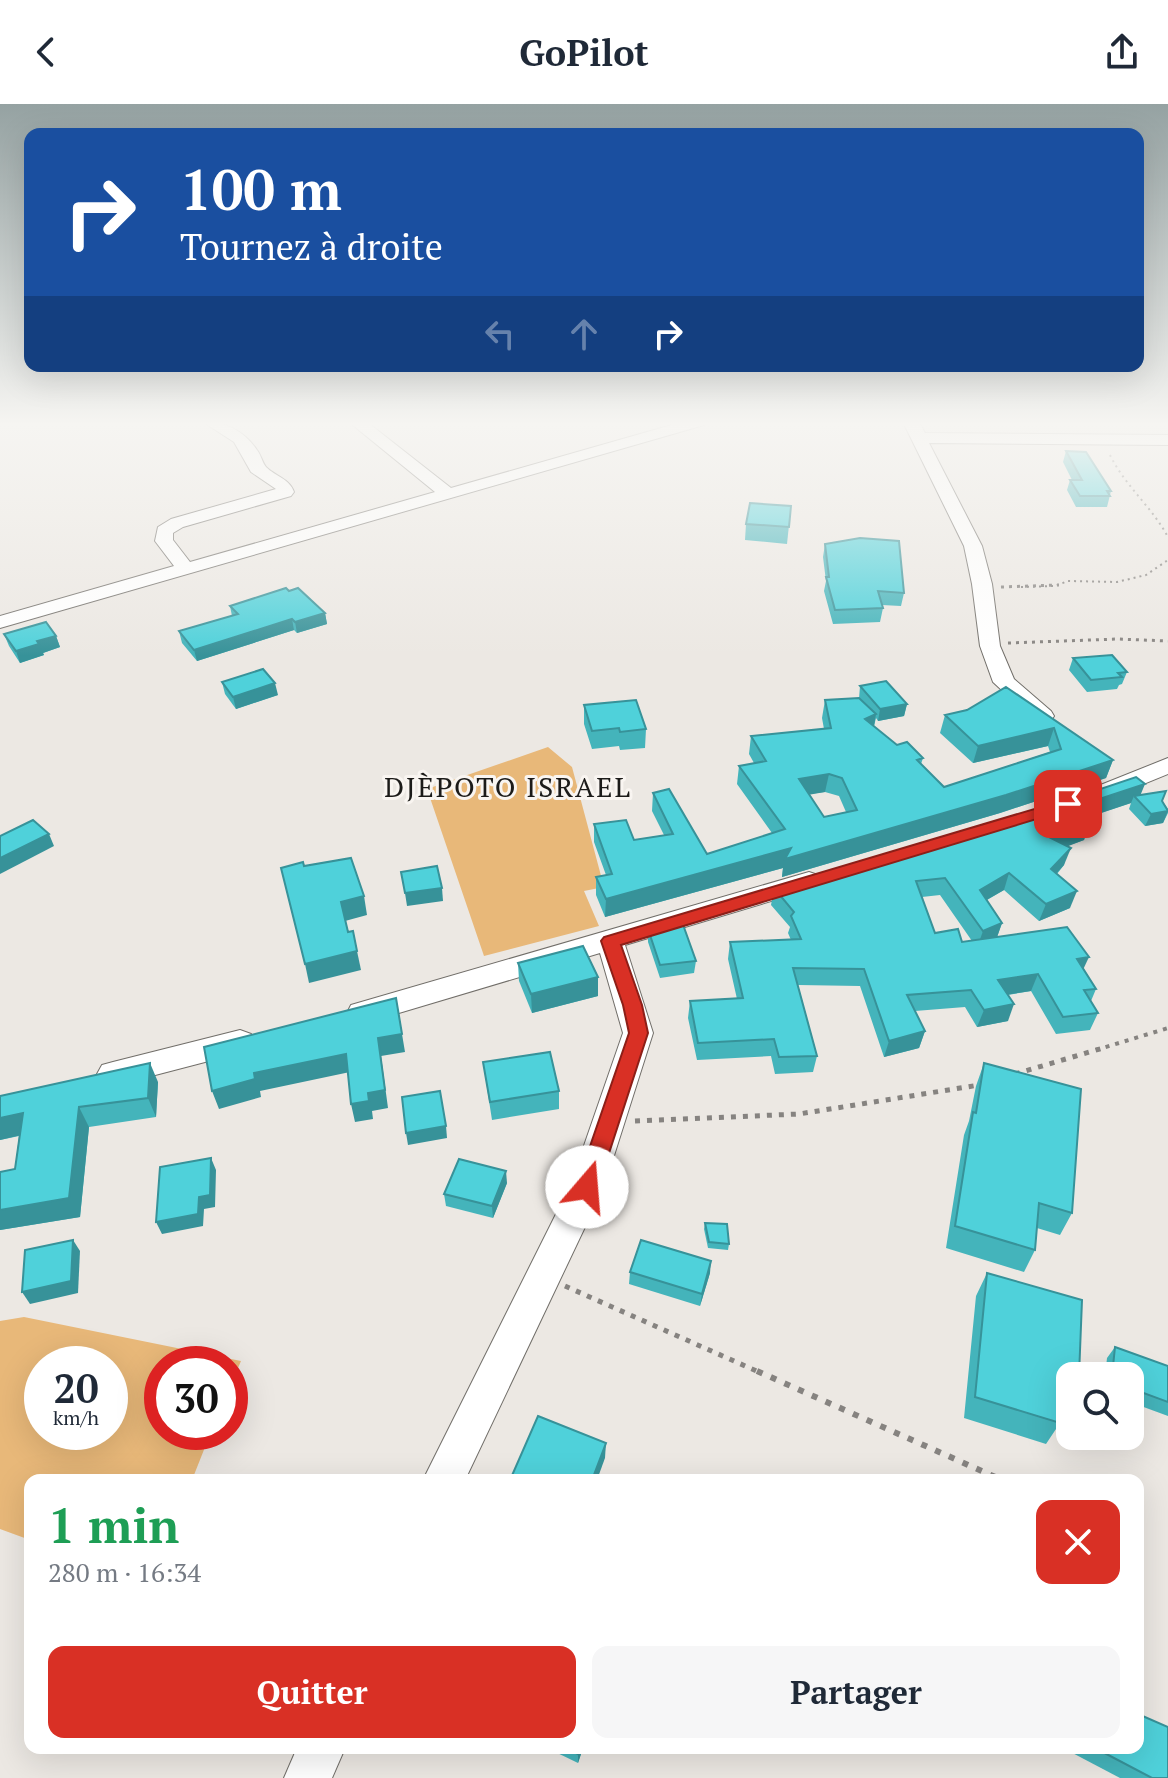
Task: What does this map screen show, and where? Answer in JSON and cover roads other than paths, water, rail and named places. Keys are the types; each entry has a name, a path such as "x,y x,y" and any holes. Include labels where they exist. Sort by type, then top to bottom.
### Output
{"street":[{"path":"185,568 164,541 164,531 177,523 257,500"},
{"path":"0,622 418,500"},
{"path":"950,500 973,546 983,588 990,646 1004,682 1023,701 1061,729"},
{"path":"1107,764 1131,781"},
{"path":"1082,800 1168,765"},
{"path":"338,1018 610,941 837,872"},
{"path":"447,1474 587,1187 638,1033 632,1005 610,941"},
{"path":"92,1079 261,1037"},
{"path":"308,1778 318,1754"}],"district":[{"name":"DJÈPOTO ISRAEL","path":"508,786"}]}
